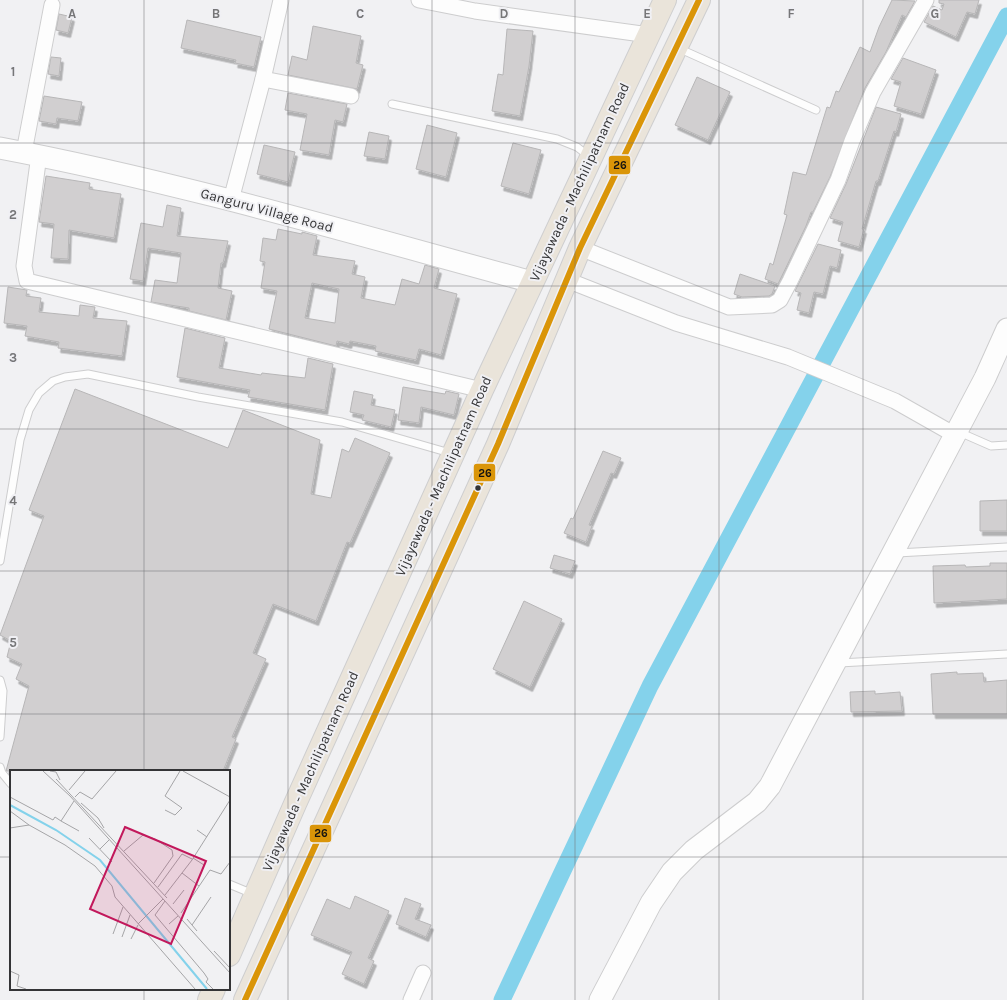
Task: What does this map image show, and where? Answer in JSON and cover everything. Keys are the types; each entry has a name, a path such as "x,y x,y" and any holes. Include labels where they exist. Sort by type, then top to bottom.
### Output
{"highway":[{"name":"Vijayawada - Machilipatnam Road","path":"230,953 482,390 590,157 665,0"},
{"name":"Vijayawada - Machilipatnam Road","path":"244,1000 498,444 580,248 700,0"},
{"path":"209,1000 214,990"}],"street":[{"path":"231,200 263,79 281,0"},
{"path":"419,0 475,11 649,35"},
{"path":"580,248 729,307 772,305 780,300 838,180 852,141 873,92 926,0"},
{"path":"52,5 32,154 24,266 27,281 482,390"},
{"path":"263,79 351,96"},
{"name":"Ganguru Village Road","path":"0,148 231,200 532,282"},
{"path":"566,280 676,323 788,357 895,401 956,433"},
{"path":"600,1000 651,903 672,872 694,850 757,802 770,786 985,378 1007,329"},
{"path":"411,1000 423,973"}],"lane":[{"path":"678,48 816,110"},
{"path":"392,104 558,139 576,147 590,157"},
{"path":"0,561 20,440 29,410 39,393 53,381 65,376 88,374 198,397 342,422 453,454"},
{"path":"956,433 991,446 1007,445"},
{"path":"893,553 1007,547"},
{"path":"834,664 1007,654"},
{"path":"0,680 3,691 0,736"},
{"path":"0,767 2,773 10,783"},
{"path":"230,884 255,895"}],"building":[{"path":"892,0 915,1 906,17 902,15 886,52 865,88 830,177 813,212 811,212 806,226 778,284 765,279 770,263 773,265 787,215 784,214 793,172 806,175 827,107 830,108 836,91 839,92 860,47 870,52 879,27"},
{"path":"939,0 979,0 975,14 967,12 956,37 924,22 933,6 942,10 944,4 939,3"},
{"path":"59,14 72,17 68,33 56,30"},
{"path":"187,20 261,37 254,67 235,63 236,60 181,48"},
{"path":"313,26 361,36 356,63 363,65 357,89 288,75 292,56 307,60"},
{"path":"507,29 533,31 529,66 520,116 492,111 498,74 503,75"},
{"path":"51,57 61,58 59,76 48,74"},
{"path":"903,58 936,70 921,114 894,106 901,82 891,79"},
{"path":"697,77 730,92 708,140 675,125"},
{"path":"288,93 347,104 343,122 335,120 329,155 300,150 307,114 285,110"},
{"path":"44,96 82,102 78,121 57,118 56,124 39,121"},
{"path":"876,107 901,114 878,181 876,181 862,229 864,229 859,247 838,241 843,222 830,218 846,184"},
{"path":"427,125 457,133 446,177 416,169"},
{"path":"369,132 389,136 385,159 364,156"},
{"path":"513,143 541,150 529,194 501,186"},
{"path":"264,145 295,152 288,182 257,174"},
{"path":"46,176 90,183 89,189 121,194 114,238 69,230 68,259 51,258 54,224 39,222"},
{"path":"167,205 181,208 177,236 228,241 223,263 221,263 218,288 232,291 226,320 189,311 189,308 151,302 155,280 177,283 181,253 148,248 143,281 130,279 141,223 163,227"},
{"path":"278,229 302,234 302,232 317,236 313,255 355,261 352,274 365,277 361,298 395,305 402,279 419,284 425,265 439,269 434,288 457,294 441,355 419,349 416,360 375,351 376,346 350,341 349,344 337,341 336,346 269,329 277,291 261,288 265,262 260,261 263,238 276,240","holes":["312,283 339,289 335,323 305,318"]},
{"path":"818,244 841,250 837,268 830,266 823,294 814,292 809,313 797,310 801,293 795,291"},
{"path":"740,274 775,286 772,294 769,296 742,297 734,294"},
{"path":"8,287 27,290 26,296 41,298 39,312 79,316 80,305 95,307 93,318 127,321 122,356 58,348 59,342 25,336 27,326 4,323"},
{"path":"185,328 225,338 219,368 261,375 262,373 305,378 308,358 333,364 325,410 248,397 250,390 177,377"},
{"path":"403,387 445,394 446,391 459,394 454,415 421,407 419,423 398,420"},
{"path":"75,389 228,448 243,410 320,440 311,494 331,498 342,449 349,452 355,438 390,453 350,543 347,542 316,621 273,604 253,653 266,659 232,737 236,739 223,770 6,771 29,686 16,679 22,664 7,657 11,641 0,635 44,516 29,510"},
{"path":"354,391 373,395 371,405 395,410 391,427 362,420 364,415 350,412"},
{"path":"603,451 621,458 614,474 611,473 589,525 592,526 586,542 564,533 571,518 573,519"},
{"path":"1007,500 1007,531 980,531 980,501"},
{"path":"554,555 575,561 570,574 550,568"},
{"path":"990,563 1007,563 1007,599 934,603 933,566 990,566"},
{"path":"524,601 562,619 530,687 493,669"},
{"path":"957,672 957,674 983,673 984,682 1007,680 1007,714 933,714 931,674"},
{"path":"875,691 875,694 900,692 902,711 851,712 850,692"},
{"path":"355,896 389,911 368,958 374,961 364,984 342,974 352,952 311,935 327,899 350,909"},
{"path":"405,898 421,904 415,919 431,925 426,937 396,924"}],"waterway":[{"path":"502,1000 650,686 1007,16"}],"transit line":[{"name":"26","path":"245,1000 498,444 580,248 699,0"}]}
